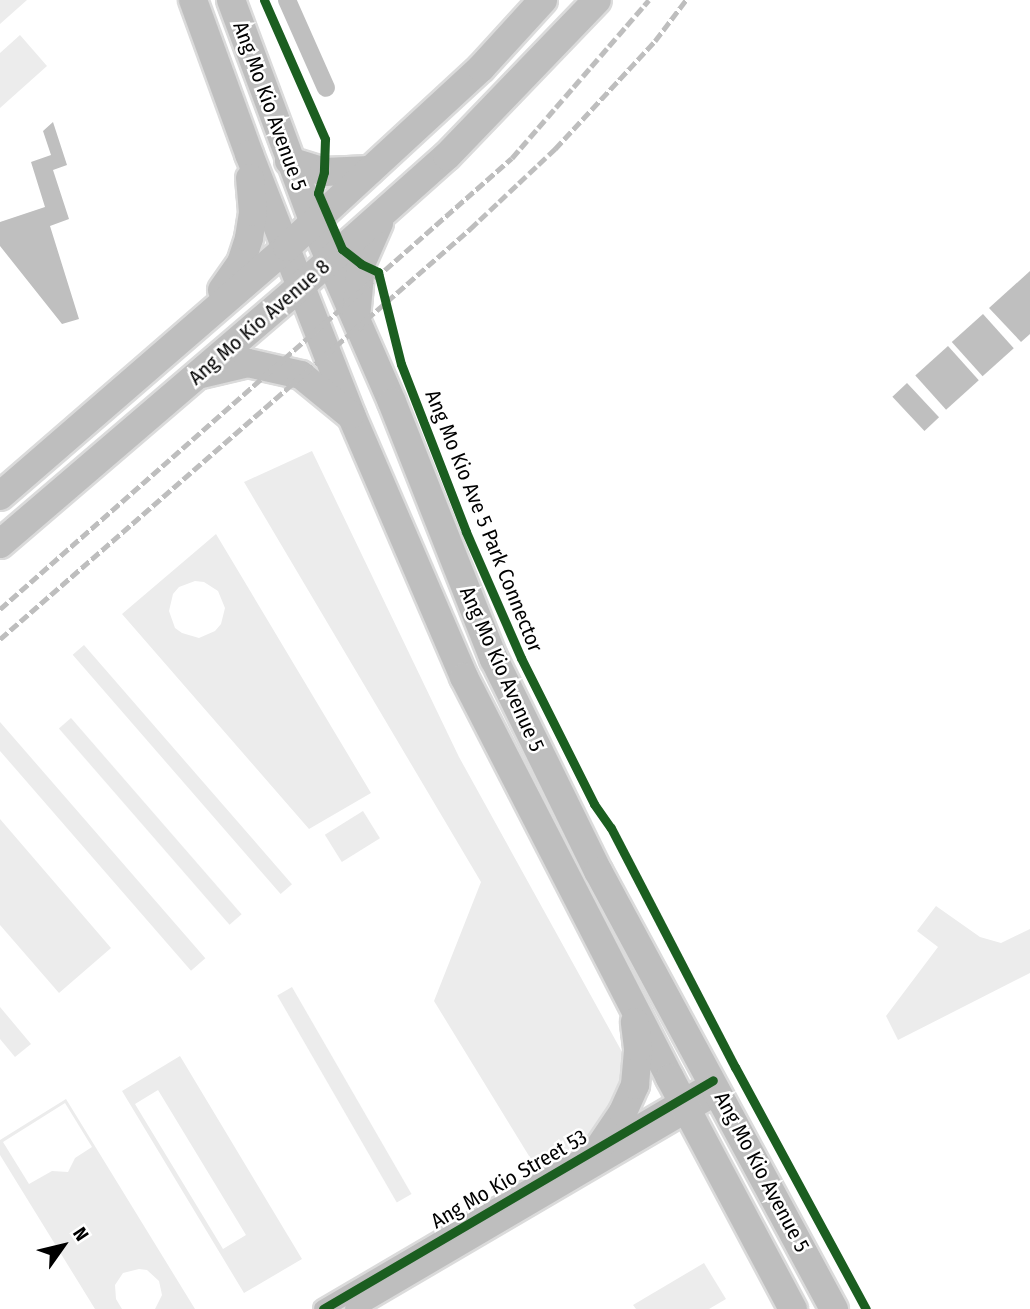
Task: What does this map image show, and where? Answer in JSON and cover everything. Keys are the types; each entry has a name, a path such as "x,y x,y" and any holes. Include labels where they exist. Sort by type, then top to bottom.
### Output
{"main road":[{"name":"Ang Mo Kio Avenue 5","path":"193,0 249,154 352,417 464,677 793,1309"},
{"name":"Ang Mo Kio Avenue 5","path":"231,0 289,161 392,402 494,659 556,790 834,1309"},
{"name":"Ang Mo Kio Avenue 8","path":"0,496 287,247 481,68 543,0"},
{"name":"Ang Mo Kio Avenue 8","path":"0,544 383,214 499,105 597,0"},
{"path":"202,318 241,262 249,238 253,212 249,154"},
{"path":"289,161 324,172 370,170"},
{"path":"356,321 361,264 383,214"},
{"path":"197,375 248,363 301,375 352,417"},
{"path":"600,1146 623,1112 635,1084 638,1048 634,1008"}],"street":[{"name":"Ang Mo Kio Street 53","path":"354,1309 717,1087"},
{"name":"Ang Mo Kio Street 53","path":"323,1309 600,1146 685,1105"}],"shaded area":[{"path":"0,0 27,0 0,24"},
{"path":"20,35 47,66 0,108 0,53"},
{"path":"53,122 67,165 53,170 69,219 50,226 79,319 62,324 0,246 0,222 45,207 31,162 51,155 43,131"},
{"path":"1030,271 1030,334 1021,342 989,308"},
{"path":"983,314 1014,348 983,376 952,342"},
{"path":"948,346 979,380 946,410 915,375"},
{"path":"907,383 939,417 924,431 892,397"},
{"path":"312,451 459,757 632,1070 618,1110 592,1136 537,1169 434,1001 481,882 244,482"},
{"path":"216,534 371,793 309,829 122,614","holes":["195,581 204,582 218,591 225,608 221,624 215,631 199,638 175,628 169,611 173,594 179,587"]},
{"path":"84,645 292,884 281,894 73,655"},
{"path":"71,718 242,914 229,925 59,728"},
{"path":"0,722 205,958 191,971 0,751"},
{"path":"363,811 380,838 342,862 325,835"},
{"path":"0,819 111,948 59,993 0,925"},
{"path":"936,906 980,937 1001,943 1030,929 1030,973 898,1040 886,1016 938,947 917,931"},
{"path":"292,987 412,1194 397,1202 277,996"},
{"path":"0,1007 31,1044 15,1057 0,1039"},
{"path":"180,1056 302,1259 244,1293 122,1091","holes":["158,1090 246,1235 223,1249 135,1104"]},
{"path":"66,1099 195,1309 155,1309 162,1295 159,1281 147,1270 139,1269 123,1273 115,1285 116,1299 122,1309 95,1309 0,1155 0,1140","holes":["65,1103 92,1147 75,1158 68,1172 52,1171 29,1184 3,1142"]},
{"path":"704,1263 726,1299 709,1309 636,1309 633,1305"}],"waterway":[{"path":"287,0 326,88"}],"railway":[{"path":"0,609 512,158 649,0"},
{"path":"0,639 470,229 555,149 655,41 686,0"}],"cycle path":[{"name":"Ang Mo Kio Ave 5 Park Connector","path":"264,0 325,139 324,172 318,193 342,249 361,264 378,272 401,364 466,532 521,658 594,804 611,828 735,1067 866,1309"},
{"path":"323,1309 713,1080"}]}
